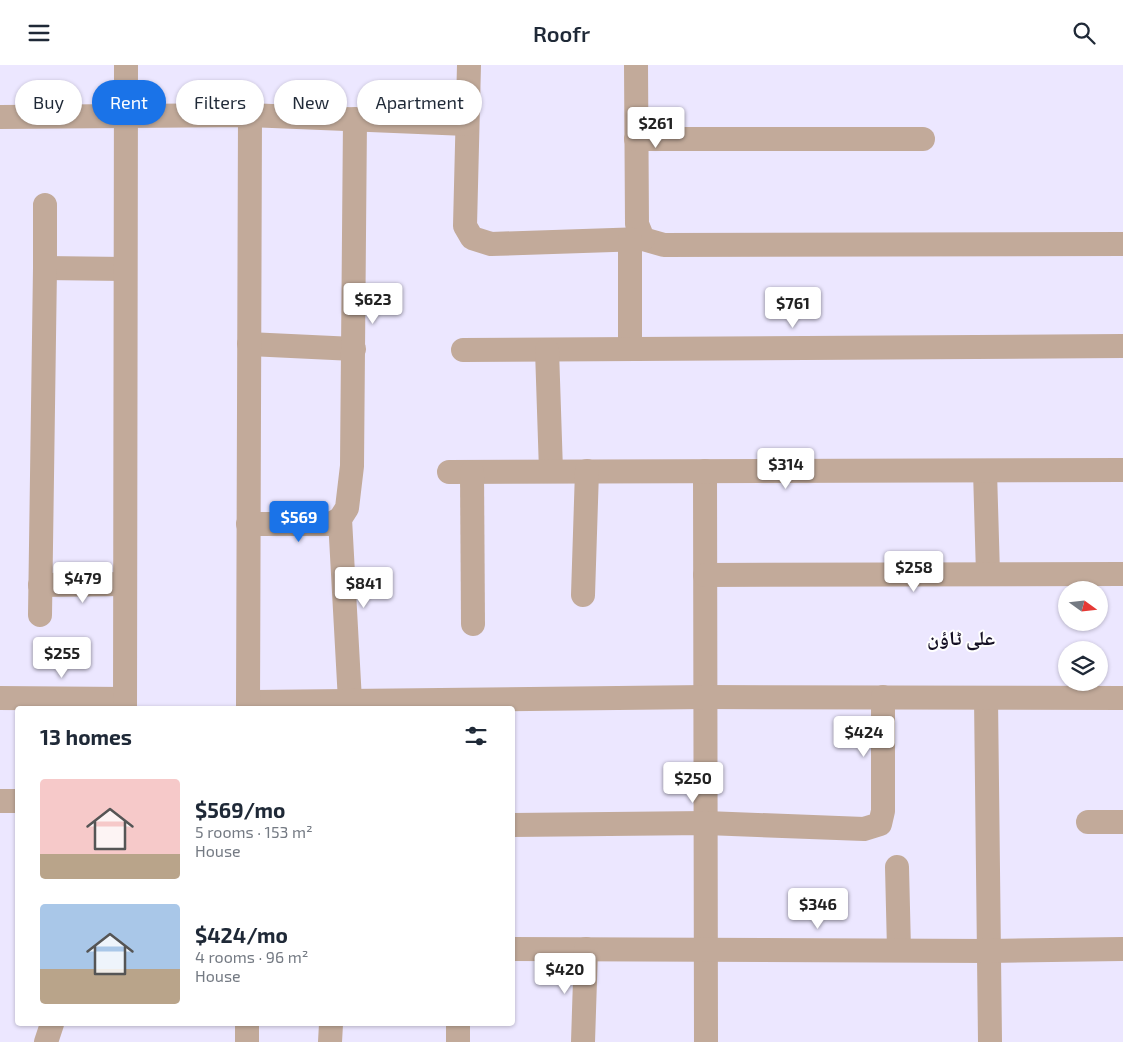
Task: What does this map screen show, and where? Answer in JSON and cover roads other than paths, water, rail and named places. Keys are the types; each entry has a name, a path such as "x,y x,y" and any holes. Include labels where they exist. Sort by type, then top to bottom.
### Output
{"street":[{"path":"126,65 126,80"},
{"path":"469,65 469,80"},
{"path":"630,349 637,239 636,65"},
{"path":"0,117 92,116"},
{"path":"248,525 330,524 340,519 347,508 352,466 356,119 264,116"},
{"path":"0,698 125,704 125,125"},
{"path":"250,125 248,705 350,701 705,697 1123,697"},
{"path":"468,125 465,226 472,238 491,244 637,239 664,245 1123,244"},
{"path":"636,139 923,139"},
{"path":"40,615 45,205"},
{"path":"45,268 125,269"},
{"path":"249,344 354,349"},
{"path":"463,350 1123,346"},
{"path":"547,350 551,471"},
{"path":"473,624 460,472 1123,470"},
{"path":"583,595 587,471"},
{"path":"705,471 706,1042"},
{"path":"985,471 988,574"},
{"path":"340,519 350,701"},
{"path":"705,575 1123,574"},
{"path":"40,585 125,584"},
{"path":"515,825 706,823 864,829 880,824 883,811 883,697"},
{"path":"986,697 990,1042"},
{"path":"0,801 15,801"},
{"path":"1088,822 1123,822"},
{"path":"897,867 899,951"},
{"path":"515,949 989,951 1123,949"},
{"path":"583,1042 586,949"},
{"path":"46,1042 51,1026"},
{"path":"247,1026 247,1042"},
{"path":"330,1042 331,1026"},
{"path":"458,1026 458,1042"}],"district":[{"name":"علی ٹاؤن","path":"961,637"}]}
